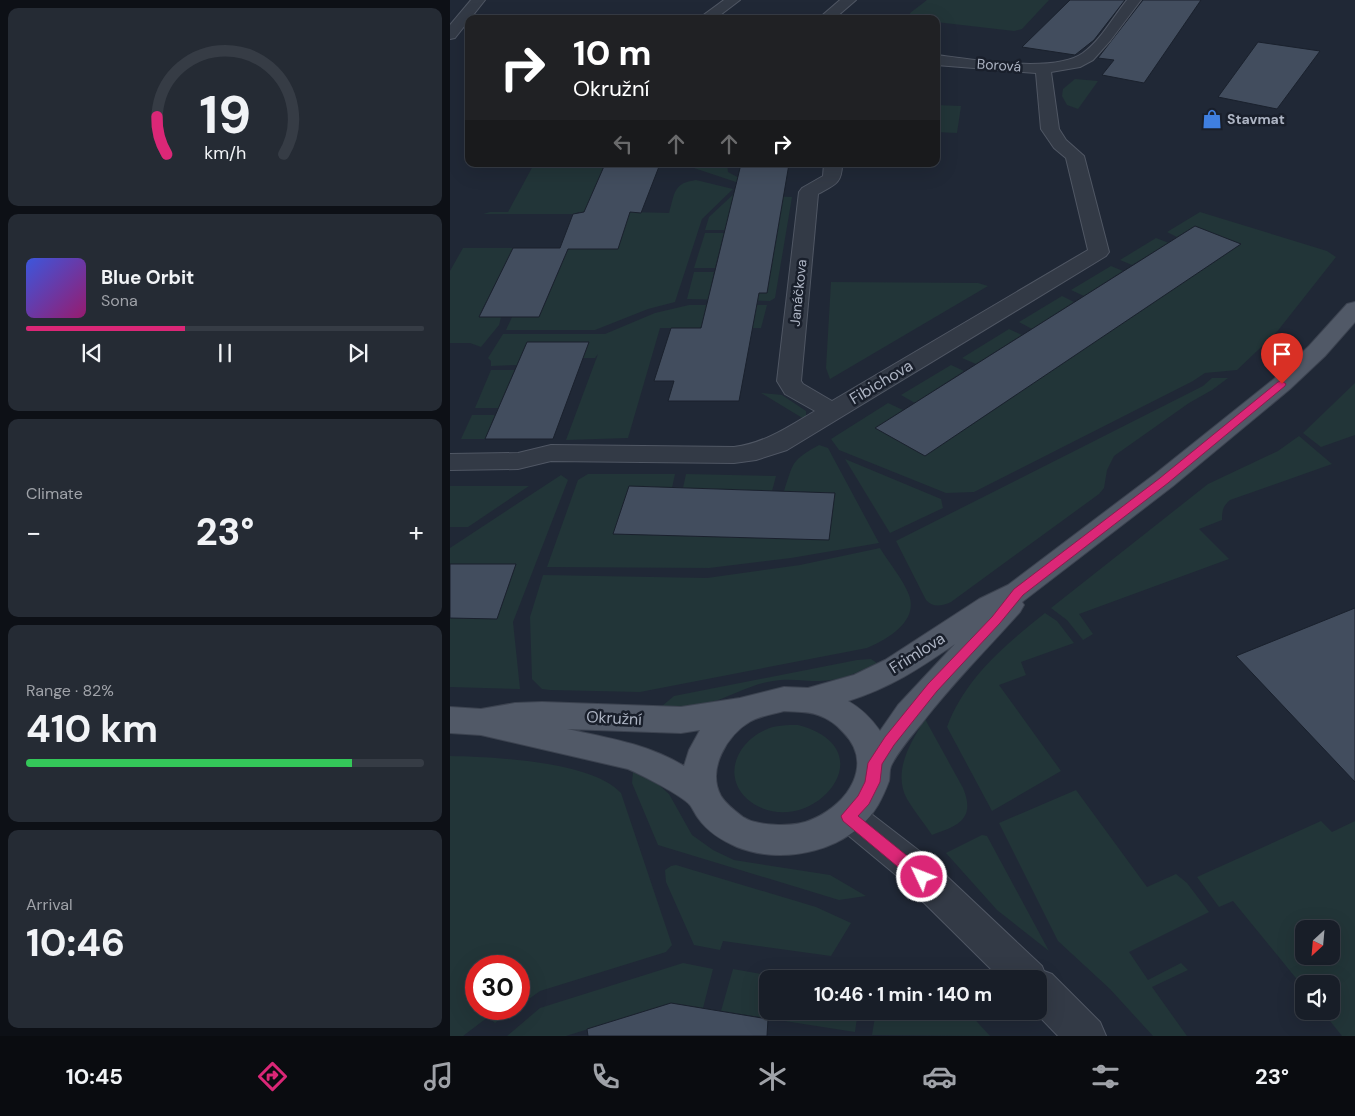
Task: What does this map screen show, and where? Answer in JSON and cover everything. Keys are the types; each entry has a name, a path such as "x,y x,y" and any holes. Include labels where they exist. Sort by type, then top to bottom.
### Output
{"main road":[{"name":"Frimlova","path":"810,700 864,684 896,668 990,606 1018,592 1164,480 1282,384 1317,351 1355,309"},
{"name":"Frimlova","path":"875,763 910,714 1005,610 1018,592"},
{"name":"Okružní","path":"784,699 810,700 835,708 855,722 869,740 875,763 872,782 866,794 849,816 825,831 816,834 796,839 766,840 739,831 717,817 704,796 699,774 704,751 716,731 735,716 759,704 784,699"},
{"name":"Okružní","path":"465,721 542,715 681,720 748,709"},
{"name":"Okružní","path":"465,721 633,756 664,771 704,796"}],"street":[{"path":"470,15 478,0"},
{"path":"711,15 733,0"},
{"path":"830,15 849,0"},
{"path":"1052,67 1074,64 1090,56 1134,0"},
{"path":"450,35 465,23"},
{"name":"Borová","path":"940,60 1052,67"},
{"name":"Fibichova","path":"450,462 518,461 551,453 734,455 756,452 778,444 1099,252 1075,156 1060,144 1050,129 1052,67"},
{"name":"Janáčkova","path":"832,411 794,389 788,380 809,192 832,178 833,167"},
{"path":"849,816 909,864 1019,970"},
{"path":"1047,996 1086,1036"}],"green space":[{"path":"927,0 1049,0 1022,29 1014,31 940,22 940,15 910,15 910,13"},
{"path":"1075,79 1098,81 1078,109 1067,105 1062,96 1063,89"},
{"path":"940,105 961,106 957,133 940,132"},
{"path":"532,167 604,167 584,212 578,212 577,214 483,214 508,212"},
{"path":"691,167 727,167 728,172 741,179 739,183"},
{"path":"696,180 733,189 702,219 675,302 648,309 595,330 506,330 512,317 539,317 568,249 617,249 630,212 669,213 674,195 679,186 688,181"},
{"path":"737,191 767,196 792,197 775,298 770,301 687,299 694,272 714,272 710,293 767,293 780,215 729,215 725,230 705,230 709,217"},
{"path":"1200,212 1327,251 1336,257 1276,333 1237,370 1205,373 1193,381 974,492 946,493 839,450 831,439 888,403 903,410 876,428 1241,244 1195,226 1177,237 1167,232"},
{"path":"705,233 724,233 715,268 694,268"},
{"path":"1156,238 1169,243 1132,265 1120,260"},
{"path":"463,248 513,248 479,316 501,317 499,325 481,347 470,343 450,343 450,271"},
{"path":"1111,266 1123,271 1084,296 1071,290"},
{"path":"831,282 978,283 988,286 830,379 826,368"},
{"path":"1062,296 1074,302 1032,329 1019,322"},
{"path":"689,305 767,305 761,328 660,328 628,438 566,440 598,354 595,358 582,358 588,342 527,342 517,365 491,366 491,361 488,358 503,334 605,334 655,313"},
{"path":"1009,329 1022,335 976,364 962,358"},
{"path":"951,365 964,371 915,403 901,395"},
{"path":"491,370 515,370 499,408 475,408"},
{"path":"1212,378 1228,378 1114,456 1107,470 1104,488 1099,494 951,602 938,606 926,600 896,541 1203,386"},
{"path":"1355,383 1355,435 1321,447 1303,433"},
{"path":"761,393 782,395 806,411 806,416 804,419"},
{"path":"472,415 495,415 485,439 461,439"},
{"path":"1299,436 1332,464 1230,500 1223,508 1222,520 1199,529 1229,559 1079,614 1093,634 1083,640 1067,620 1051,608 1208,484 1278,451"},
{"path":"819,445 828,448 879,543 791,558 709,568 547,567 578,480 588,474 675,474 672,488 629,486 613,534 829,540 835,493 784,491 792,467 798,459"},
{"path":"845,459 941,499 943,508 890,533"},
{"path":"686,474 776,476 772,491 683,488"},
{"path":"561,475 568,480 513,622 520,689 450,687 450,618 497,619 516,564 450,564 450,548"},
{"path":"450,486 529,486 468,527 450,527"},
{"path":"880,548 903,583 909,595 911,605 905,622 899,629 867,648 640,692 550,690 542,689 532,679 530,617 543,575 707,578 800,565"},
{"path":"1045,613 1057,621 1074,643 1021,662 1026,675 999,685 1061,771 992,811 947,727 964,693 975,678 1015,637"},
{"path":"871,659 877,663 849,675 827,681 779,680 758,685 709,703 688,706 662,706 674,696 857,660"},
{"path":"925,719 963,788 967,807 966,814 957,824 932,835 907,799 902,778 902,767 905,757"},
{"path":"798,725 825,737 838,753 839,771 831,788 816,802 796,811 773,811 751,802 736,783 734,773 739,753 755,736 769,728"},
{"path":"450,756 541,763 565,767 607,782 621,793 672,945 666,952 540,991 530,998 530,955 465,955 465,1020 484,1020 463,1036 450,1036"},
{"path":"633,772 659,785 669,794 692,835 713,850 734,860 830,875 866,896 839,900 658,845 632,783"},
{"path":"1076,790 1147,887 1176,874 1187,883 1209,912 1129,952 1148,980 1181,963 1188,970 1152,987 1187,1036 1153,1036 1110,989 1058,941 999,823"},
{"path":"1321,821 1332,832 1355,821 1355,1036 1342,1036 1329,1020 1340,1020 1340,975 1295,975 1295,977 1233,901 1219,907 1197,877"},
{"path":"982,835 987,836 1049,951 997,910 946,853"},
{"path":"676,865 816,907 851,923 831,956 723,941 720,950 694,945 666,882 665,870"},
{"path":"683,963 713,969 703,1008 671,1003 566,1036 507,1036 526,1020 530,1020 530,1016 540,1008"},
{"path":"733,969 759,974 759,1017 721,1011"},
{"path":"778,1020 857,1020 855,1032"},
{"path":"874,1020 975,1020 990,1036 872,1035"}],"building":[{"path":"1070,0 1125,0 1094,40 1075,55 1022,47"},
{"path":"1143,0 1201,0 1144,83 1102,75 1114,60 1098,58"},
{"path":"1258,42 1320,51 1277,109 1218,97"},
{"path":"604,167 659,167 641,213 630,212 618,249 568,249 539,317 479,317 513,248 560,248 573,214 584,212"},
{"path":"740,167 788,167 767,293 759,293 739,401 668,401 674,381 654,381 671,328 701,328"},
{"path":"1195,226 1241,244 925,456 875,428"},
{"path":"527,342 589,342 553,439 485,439"},
{"path":"629,486 835,493 829,540 613,534"},
{"path":"450,564 516,564 497,619 450,618"},
{"path":"1355,608 1355,782 1236,656"},
{"path":"671,1003 759,1018 759,1020 768,1020 767,1036 588,1036 587,1029"}],"place":[{"name":"Stavmat","path":"1212,119"}],"route":[{"path":"922,877 909,864 849,816 864,800 872,782 875,763 889,741 951,667 1005,610 1018,592 1164,480 1282,384"}]}
